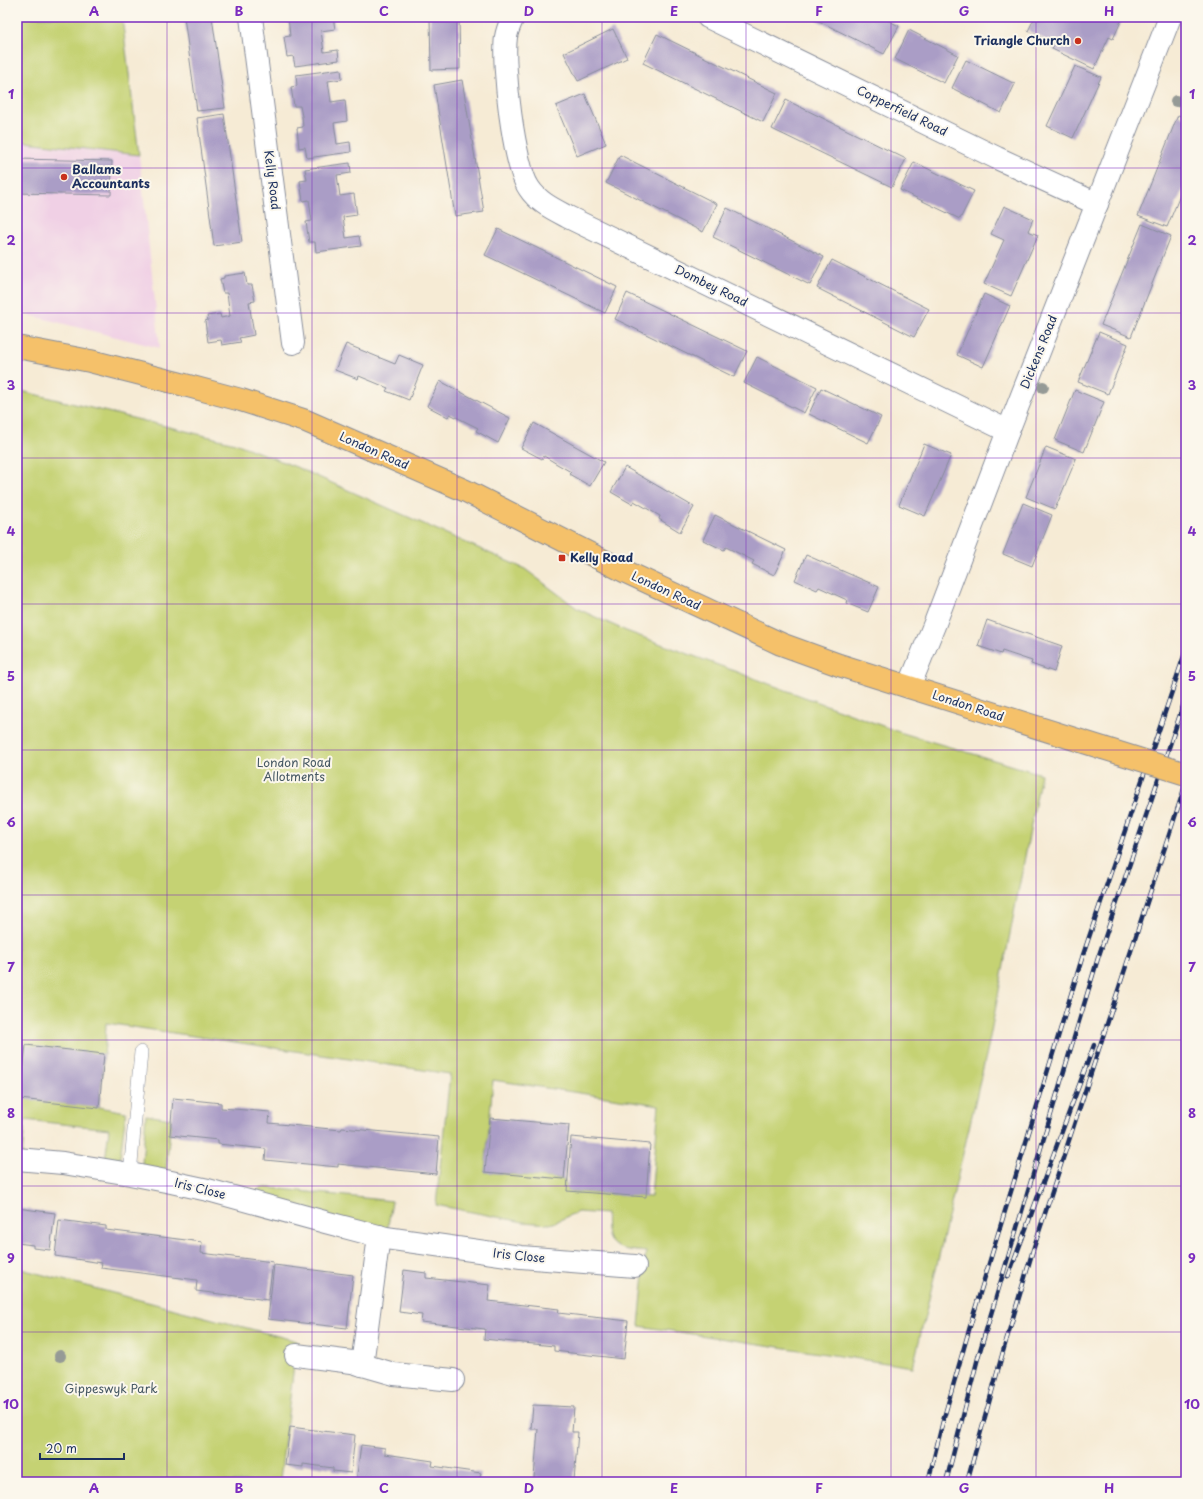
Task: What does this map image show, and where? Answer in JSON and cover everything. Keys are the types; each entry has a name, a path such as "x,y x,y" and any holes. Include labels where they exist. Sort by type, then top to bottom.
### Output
{"main road":[{"name":"London Road","path":"17,347 90,361 177,383 241,400 306,421 466,491 624,571 781,644 839,665 1186,774"}],"street":[{"name":"Kelly Road","path":"251,17 293,343"},
{"name":"Dombey Road","path":"512,17 506,37 506,69 512,121 520,168 524,181 532,193 545,205 1008,431"},
{"name":"Copperfield Road","path":"708,17 997,158 1097,204"},
{"name":"Dickens Road","path":"909,687 1170,17"},
{"name":"Iris Close","path":"17,1159 63,1163 130,1174 208,1190 379,1236 521,1257 636,1266"},
{"path":"362,1365 379,1236"},
{"path":"296,1355 352,1362 394,1374 453,1380"}],"lane":[{"path":"130,1174 141,1052"}],"shaded area":[{"path":"17,141 139,155 160,348 17,312"}],"green space":[{"path":"17,17 122,17 139,155 17,141"},
{"name":"London Road Allotments","path":"17,390 235,443 296,467 525,569 578,609 626,631 899,732 1041,774 988,1047 913,1367 639,1326 646,1252 624,1249 614,1245 608,1236 606,1214 578,1212 550,1224 523,1222 436,1205 450,1074 106,1023 99,1107 126,1112 118,1172 104,1170 109,1129 25,1120 22,1159 17,1159","holes":["493,1080 659,1105 651,1197 567,1191 564,1179 485,1172"]},
{"path":"146,1115 171,1119 165,1181 141,1175"},
{"path":"262,1187 392,1201 386,1238 246,1200"},
{"name":"Gippeswyk Park","path":"17,1268 297,1341 280,1479 289,1482 17,1482"}],"building":[{"path":"184,17 212,17 225,108 197,111"},
{"path":"288,17 333,17 335,29 321,31 324,52 338,50 339,60 295,66 293,56 287,57 284,37 290,36"},
{"path":"430,17 459,17 460,69 431,70"},
{"path":"811,17 881,17 899,26 884,54"},
{"name":"Triangle Church","path":"1035,17 1123,17 1113,39 1109,37 1094,69 1052,49 1054,44 1028,31"},
{"path":"613,29 627,58 578,81 564,53"},
{"path":"909,30 958,55 944,83 895,59"},
{"path":"657,34 777,93 763,122 643,63"},
{"path":"966,60 1015,84 1001,113 952,88"},
{"path":"1075,66 1101,77 1073,138 1047,126"},
{"path":"341,69 342,79 328,81 331,102 345,100 347,121 334,123 337,144 350,142 351,152 307,158 305,147 299,148 297,128 303,127 302,116 300,106 294,106 291,87 297,86 296,75"},
{"path":"462,80 484,212 455,216 434,85"},
{"path":"585,94 606,144 577,156 556,106"},
{"path":"786,100 906,159 892,187 772,129"},
{"path":"224,114 242,242 214,246 197,118"},
{"path":"1178,115 1186,118 1186,181 1167,227 1138,216"},
{"path":"620,155 717,204 703,232 606,183"},
{"name":"Ballams Accountants","path":"17,159 112,161 111,195 17,193"},
{"path":"914,162 974,191 960,219 900,190"},
{"path":"350,163 351,173 337,175 340,196 354,194 357,215 343,217 346,238 359,236 361,246 316,252 315,242 309,242 306,222 312,221 309,200 303,201 300,181 307,180 305,169"},
{"path":"1004,206 1033,219 1028,231 1038,235 1011,296 984,284 1004,240 991,234"},
{"path":"727,208 824,257 810,285 713,237"},
{"path":"1142,224 1171,236 1131,337 1101,325"},
{"path":"498,229 617,287 605,313 485,255"},
{"path":"832,260 929,309 914,337 817,288"},
{"path":"245,273 247,285 252,285 255,301 249,302 254,335 239,338 241,342 222,345 221,340 208,342 205,321 208,320 207,316 220,314 221,318 230,316 227,293 223,293 220,279 224,278 224,276"},
{"path":"627,293 747,351 734,377 615,319"},
{"path":"984,294 1010,306 983,367 957,355"},
{"path":"1099,332 1128,344 1108,394 1078,382"},
{"path":"346,344 395,364 399,355 423,365 409,400 386,391 388,388 359,376 358,379 335,370"},
{"path":"757,357 817,387 804,413 744,383"},
{"path":"440,381 510,418 498,443 476,431 478,428 450,414 448,417 427,406"},
{"path":"821,388 881,417 868,443 809,414"},
{"path":"1075,390 1104,402 1084,452 1055,440"},
{"path":"534,423 604,462 590,486 569,474 571,472 544,456 542,459 521,448"},
{"path":"924,444 951,455 925,516 899,505"},
{"path":"1046,447 1076,459 1055,509 1026,497"},
{"path":"625,467 694,507 680,532 659,519 660,516 634,501 632,504 611,492"},
{"path":"1023,503 1052,515 1032,566 1003,554"},
{"path":"715,515 786,550 774,575 752,564 754,561 726,547 724,550 703,540"},
{"path":"806,555 879,587 868,612 846,603 847,600 819,587 817,590 795,580"},
{"path":"987,620 1062,646 1054,672 1031,664 1032,661 1002,651 1001,654 978,646"},
{"path":"17,1033 22,1034 18,1072 17,1072"},
{"path":"26,1045 104,1054 99,1108 20,1099"},
{"path":"173,1098 221,1103 221,1108 270,1112 269,1123 439,1137 436,1174 338,1164 338,1167 265,1160 266,1149 218,1144 218,1140 170,1135"},
{"path":"490,1118 569,1125 564,1179 485,1172"},
{"path":"571,1137 650,1144 646,1197 567,1191"},
{"path":"17,1208 55,1213 50,1250 33,1248 33,1245 17,1243"},
{"path":"59,1220 106,1226 106,1230 202,1242 201,1253 273,1262 268,1300 196,1291 197,1280 101,1268 102,1263 55,1256"},
{"path":"274,1265 353,1275 347,1328 268,1319"},
{"path":"404,1270 426,1273 426,1278 490,1285 488,1301 559,1309 558,1313 628,1321 624,1359 554,1351 554,1346 484,1339 485,1329 421,1322 422,1315 399,1312"},
{"path":"533,1405 574,1407 572,1432 578,1432 574,1481 534,1478 538,1429 531,1429"},
{"path":"290,1427 355,1435 351,1473 333,1471 333,1468 303,1464 303,1467 285,1465"},
{"path":"361,1445 385,1448 385,1454 433,1461 432,1466 481,1473 479,1482 356,1482"}],"railway":[{"path":"928,1482 943,1421 973,1316 1083,955 1186,650"},
{"path":"946,1482 979,1354 1098,958 1186,697"},
{"path":"967,1482 1033,1250 1186,783"},
{"path":"1008,1277 1094,1045"}],"place":[{"name":"Triangle Church","path":"1078,41"},
{"name":"Ballams Accountants","path":"64,177"},
{"name":"Kelly Road","path":"562,558"}]}
